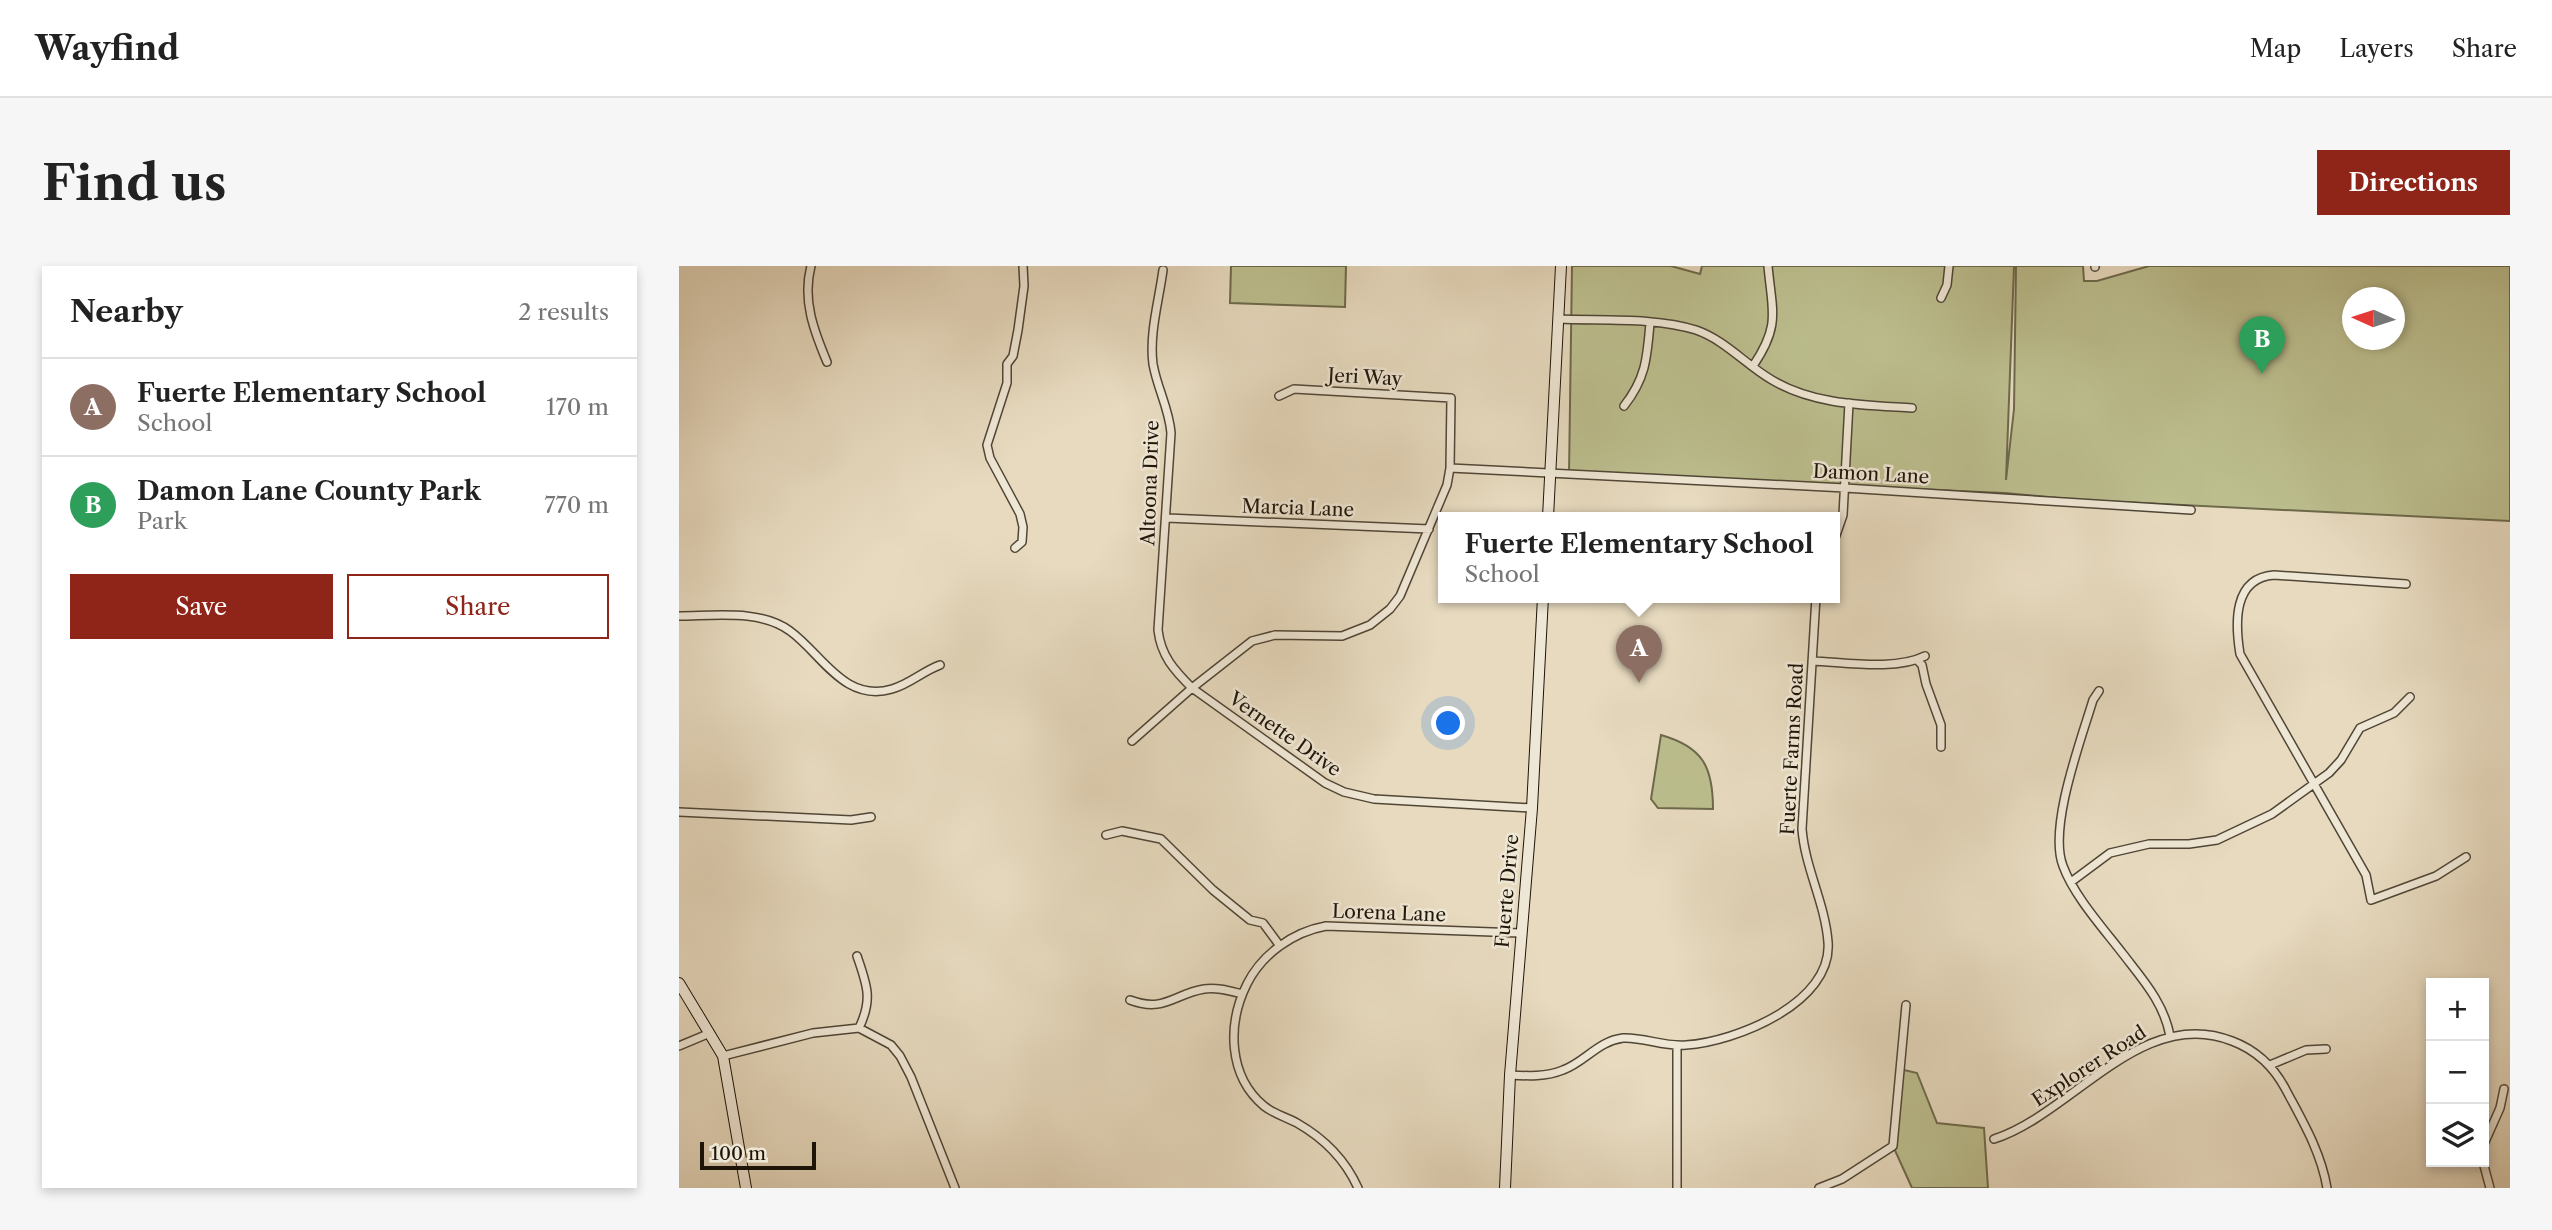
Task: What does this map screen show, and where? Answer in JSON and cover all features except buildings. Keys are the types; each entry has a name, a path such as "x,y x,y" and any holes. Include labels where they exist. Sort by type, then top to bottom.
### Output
{"street":[{"path":"811,266 808,297 812,325 827,362"},
{"path":"1015,548 1021,542 1023,527 1020,514 990,458 987,445 1007,383 1007,364 1013,356 1019,330 1024,286 1023,266"},
{"path":"1548,512 1561,266"},
{"path":"1753,366 1771,334 1774,318 1768,266"},
{"path":"1941,298 1947,285 1949,266"},
{"name":"Altoona Drive","path":"1163,270 1152,348 1156,379 1170,420 1159,638 1168,662 1192,688"},
{"path":"1558,319 1650,323 1699,331 1736,353 1771,380 1807,398 1912,408"},
{"path":"1624,406 1636,390 1646,366 1650,323"},
{"name":"Jeri Way","path":"1279,396 1294,389 1451,398 1450,468"},
{"path":"1840,524 1843,515 1849,404"},
{"path":"1132,741 1245,644 1259,638 1283,635 1333,638 1361,630 1377,621 1400,596 1447,485 1450,468 1549,472"},
{"name":"Damon Lane","path":"1549,472 2191,510"},
{"name":"Marcia Lane","path":"1167,518 1429,529"},
{"path":"2406,584 2274,575 2257,579 2243,591 2241,598 2238,641 2240,653 2365,875 2371,900 2437,876 2466,857"},
{"name":"Fuerte Drive","path":"1505,1188 1520,933 1532,808 1543,603"},
{"name":"Fuerte Farms Road","path":"1510,1076 1546,1075 1563,1070 1599,1046 1619,1039 1633,1038 1678,1045 1723,1039 1771,1018 1797,1003 1809,992 1825,964 1828,949 1824,920 1807,866 1801,829 1816,603"},
{"path":"679,615 745,617 774,623 790,631 813,649 835,676 866,690 890,690 911,682 929,669 940,665"},
{"path":"1812,660 1877,664 1917,660 1925,656"},
{"path":"1917,660 1922,665 1941,725 1941,747"},
{"name":"Vernette Drive","path":"1192,688 1325,783 1344,792 1384,800 1532,808"},
{"path":"2099,691 2093,700 2061,811 2059,849 2071,882 2161,1004 2169,1036"},
{"path":"2071,882 2110,853 2149,844 2189,844 2217,839 2272,814 2315,784 2341,760 2360,728 2394,713 2410,697"},
{"path":"679,812 851,820 871,817"},
{"path":"1106,835 1122,831 1161,839 1213,890 1250,920 1263,923 1280,946"},
{"name":"Lorena Lane","path":"1358,1188 1337,1153 1314,1134 1266,1107 1244,1081 1237,1065 1233,1042 1235,1019 1242,994 1257,967 1280,946 1309,930 1334,925 1520,933"},
{"path":"857,956 869,996 859,1028"},
{"path":"679,983 723,1056 746,1188"},
{"path":"1130,1000 1143,1005 1164,1003 1209,988 1242,994"},
{"path":"1819,1188 1842,1179 1893,1146 1906,1004"},
{"path":"723,1056 813,1033 859,1028 891,1045 900,1056 955,1188"},
{"path":"679,1046 710,1032"},
{"name":"Explorer Road","path":"1994,1139 2030,1124 2136,1051 2169,1036 2196,1033 2217,1036 2247,1048 2270,1065 2314,1143 2327,1188"},
{"path":"1677,1188 1678,1045"},
{"path":"2270,1065 2306,1050 2326,1049"},
{"path":"2489,1133 2500,1108 2504,1089"},
{"path":"2484,1167 2490,1188"}],"green space":[{"path":"1231,266 1346,266 1345,307 1230,303"},
{"path":"1572,266 1671,266 1700,274 1702,266 2014,266 2006,480 2014,409 2016,266 2083,266 2084,281 2097,281 2149,266 2510,266 2510,521 2080,500 2005,493 1569,474"},
{"path":"1661,735 1687,746 1703,761 1711,781 1713,809 1658,808 1651,799"},
{"path":"1900,1069 1917,1073 1937,1123 1984,1128 1988,1188 1912,1188 1893,1146"}],"place":[{"name":"Damon Lane County Park","path":"2262,374"},
{"name":"Fuerte Elementary School","path":"1639,683"}]}
